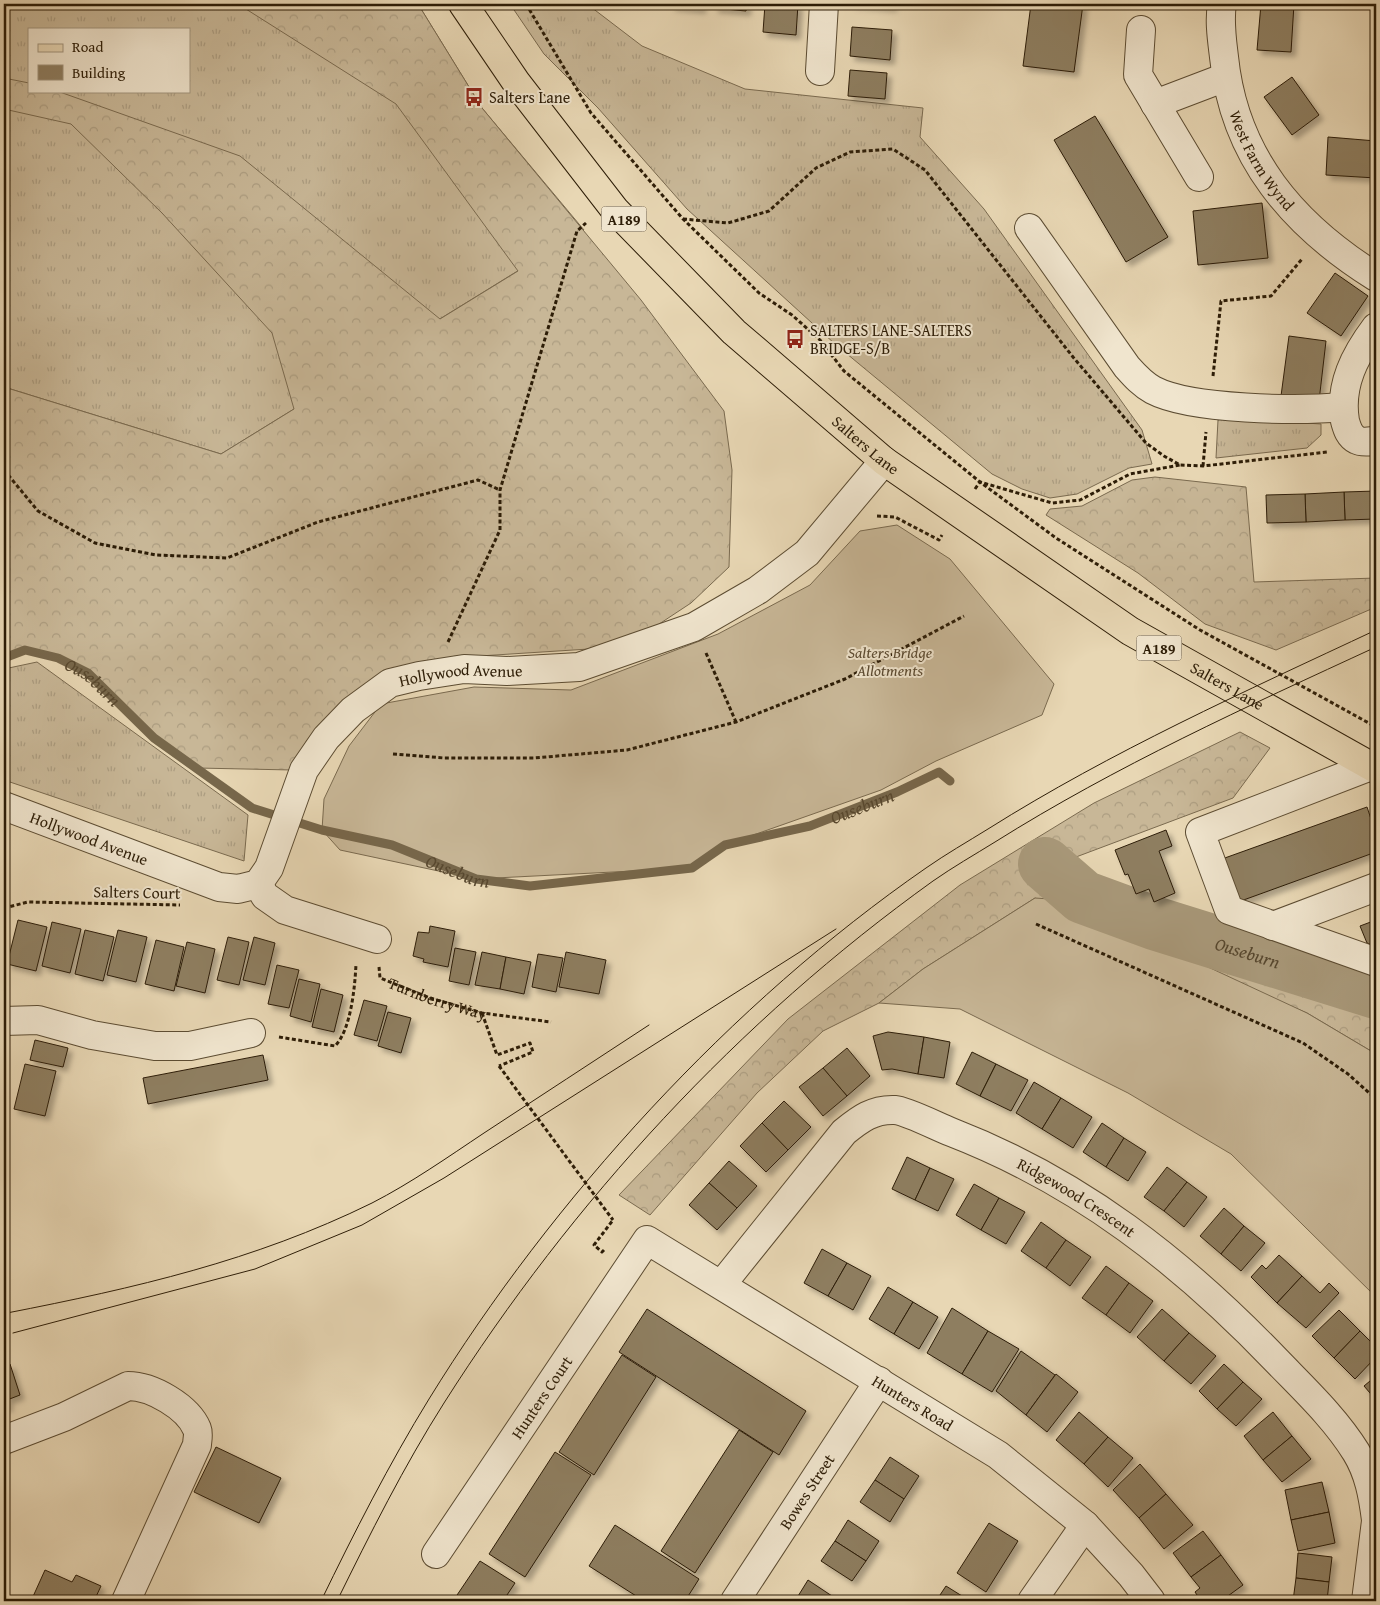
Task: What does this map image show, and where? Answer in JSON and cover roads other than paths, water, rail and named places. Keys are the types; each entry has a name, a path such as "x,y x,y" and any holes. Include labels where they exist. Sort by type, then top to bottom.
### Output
{"main road":[{"name":"Salters Lane","path":"463,4 516,82 616,210 734,332 884,461 1130,632 1374,767"}],"street":[{"path":"820,70 824,4"},
{"name":"West Farm Wynd","path":"1222,4 1221,37 1226,77 1237,123 1265,174 1280,194 1321,237 1376,277"},
{"path":"1141,30 1138,75 1199,177"},
{"path":"1155,104 1226,77"},
{"path":"1029,228 1138,380 1166,395 1209,404 1318,409 1343,407"},
{"path":"1367,441 1351,436 1347,428 1343,407 1345,384 1353,364 1376,327"},
{"name":"Hollywood Avenue","path":"4,806 219,886 238,889 258,884 269,868 276,851 304,770 326,738 353,710 390,684 433,674 464,670 507,671 579,667 694,627 758,590 807,552 884,461"},
{"path":"1374,767 1200,832 1229,910 1376,962"},
{"path":"258,884 265,896 285,910 367,936"},
{"path":"1274,926 1376,887"},
{"path":"4,1021 38,1020 92,1035 155,1046 190,1046 251,1033"},
{"name":"Ridgewood Crescent","path":"722,1284 844,1132 866,1114 896,1110 971,1140 1064,1186 1153,1246 1235,1317 1313,1398 1356,1452 1371,1484 1376,1521 1366,1601"},
{"name":"Hunters Road","path":"647,1240 722,1284 998,1455 1085,1525 1131,1575 1150,1601"},
{"name":"Hunters Court","path":"436,1554 647,1240"},
{"name":"Bowes Street","path":"735,1601 879,1381"},
{"path":"4,1440 64,1417 128,1386 138,1386 164,1398 187,1415 198,1431 197,1445 126,1601"},
{"path":"1032,1601 1085,1525"}],"waterway":[{"name":"Ouseburn","path":"4,658 25,650 58,658 88,673 154,738 252,808 322,830 392,845 476,879 530,886 692,868 725,845 810,826 897,792 939,772 950,781"},
{"name":"Ouseburn","path":"1045,864 1083,897 1154,923 1376,992"}],"tram line":[{"path":"321,1601 400,1448 429,1399 478,1324 532,1250 589,1178 651,1109 716,1042 784,980 854,921 926,868 957,848 1035,801 1130,748 1376,630"},
{"path":"337,1601 388,1500 429,1427 494,1328 547,1255 664,1118 727,1054 792,993 861,935 933,881 1041,814 1182,739 1376,647"},
{"path":"13,1333 255,1269 362,1225 444,1178 836,929"},
{"path":"7,1313 148,1283 238,1257 328,1223 372,1203 415,1178 649,1025"}],"place":[{"name":"Salters Lane","path":"474,97"},
{"name":"SALTERS LANE-SALTERS BRIDGE-S/B","path":"795,339"}],"park label":[{"name":"Salters Bridge Allotments","path":"890,661"}]}
